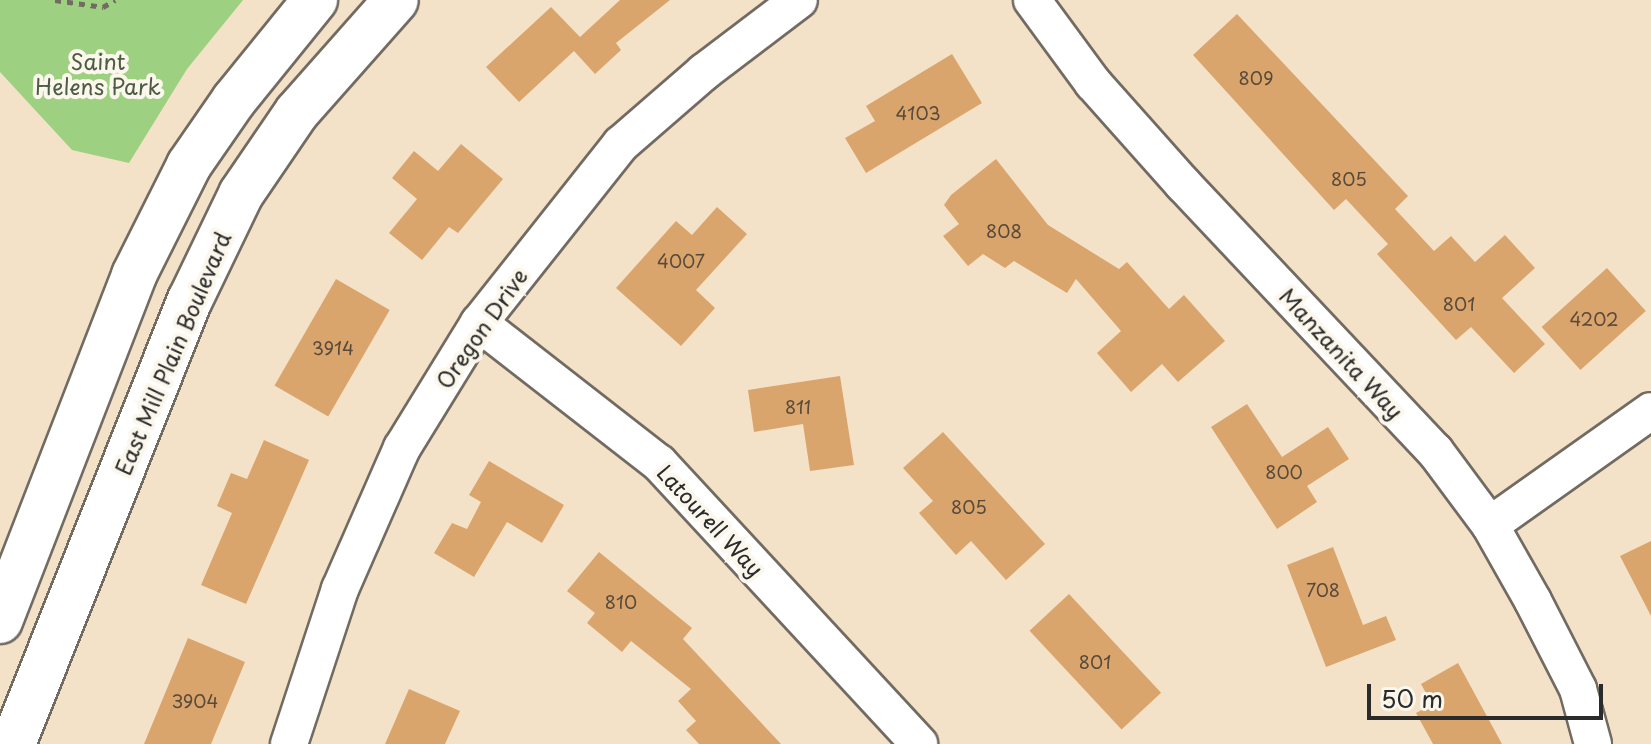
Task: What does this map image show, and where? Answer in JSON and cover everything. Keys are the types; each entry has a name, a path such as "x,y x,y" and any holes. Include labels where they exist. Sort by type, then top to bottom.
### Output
{"main road":[{"path":"0,621 134,275 189,165 243,88 315,0"},
{"name":"East Mill Plain Boulevard","path":"13,744 190,300 241,194 297,112 396,0"}],"street":[{"name":"Oregon Drive","path":"289,744 340,589 402,448 479,323 621,144 704,72 799,0"},
{"name":"Manzanita Way","path":"1032,0 1093,83 1183,184 1435,451 1490,525 1578,689 1593,744"},
{"name":"Latourell Way","path":"479,323 659,463 919,744"},
{"path":"1490,525 1651,411"}],"path":[{"path":"55,0 103,7 115,0"}],"green space":[{"name":"Saint Helens Park","path":"0,0 243,0 187,69 129,163 72,150 0,72"}],"building":[{"path":"620,0 670,0 616,43 621,50 595,74 574,51 519,102 486,67 551,7 580,37"},
{"path":"1237,14 1408,196 1395,209 1434,251 1451,236 1475,262 1505,235 1535,268 1502,298 1545,344 1514,373 1471,327 1456,340 1377,254 1388,244 1346,199 1334,210 1193,55"},
{"path":"952,54 982,103 866,173 845,138 875,121 866,106"},
{"path":"461,144 503,179 458,233 449,227 422,260 389,233 417,199 392,178 414,151 438,171"},
{"path":"996,159 1048,225 1119,269 1127,262 1169,309 1184,295 1225,341 1178,382 1162,364 1131,392 1097,353 1121,331 1076,279 1067,293 1014,261 1005,268 983,254 968,266 943,236 959,224 944,205 951,195"},
{"path":"717,207 747,234 696,290 715,308 681,346 616,288 676,221 692,235"},
{"path":"1607,268 1646,311 1580,370 1542,327"},
{"path":"336,279 390,310 328,417 274,386"},
{"path":"840,376 854,465 810,471 803,424 754,432 748,390"},
{"path":"1247,404 1282,457 1328,427 1349,459 1307,486 1317,502 1277,529 1211,427"},
{"path":"943,432 1045,544 1006,580 971,541 956,555 919,513 933,501 903,468"},
{"path":"264,440 309,460 246,604 201,585 232,513 217,506 231,473 247,479"},
{"path":"489,461 564,505 542,543 507,522 474,577 434,553 452,523 467,529 481,502 469,495"},
{"path":"1651,541 1651,616 1620,556"},
{"path":"1333,547 1363,625 1386,616 1396,640 1326,667 1287,565"},
{"path":"599,552 692,628 683,639 781,744 699,744 686,730 696,721 678,701 691,689 631,641 622,652 587,623 595,613 567,591"},
{"path":"1069,594 1161,693 1122,730 1030,631"},
{"path":"188,638 245,662 211,744 144,744"},
{"path":"1458,663 1502,744 1433,744 1416,713 1432,704 1421,684"},
{"path":"409,689 460,711 445,744 385,744"}]}
